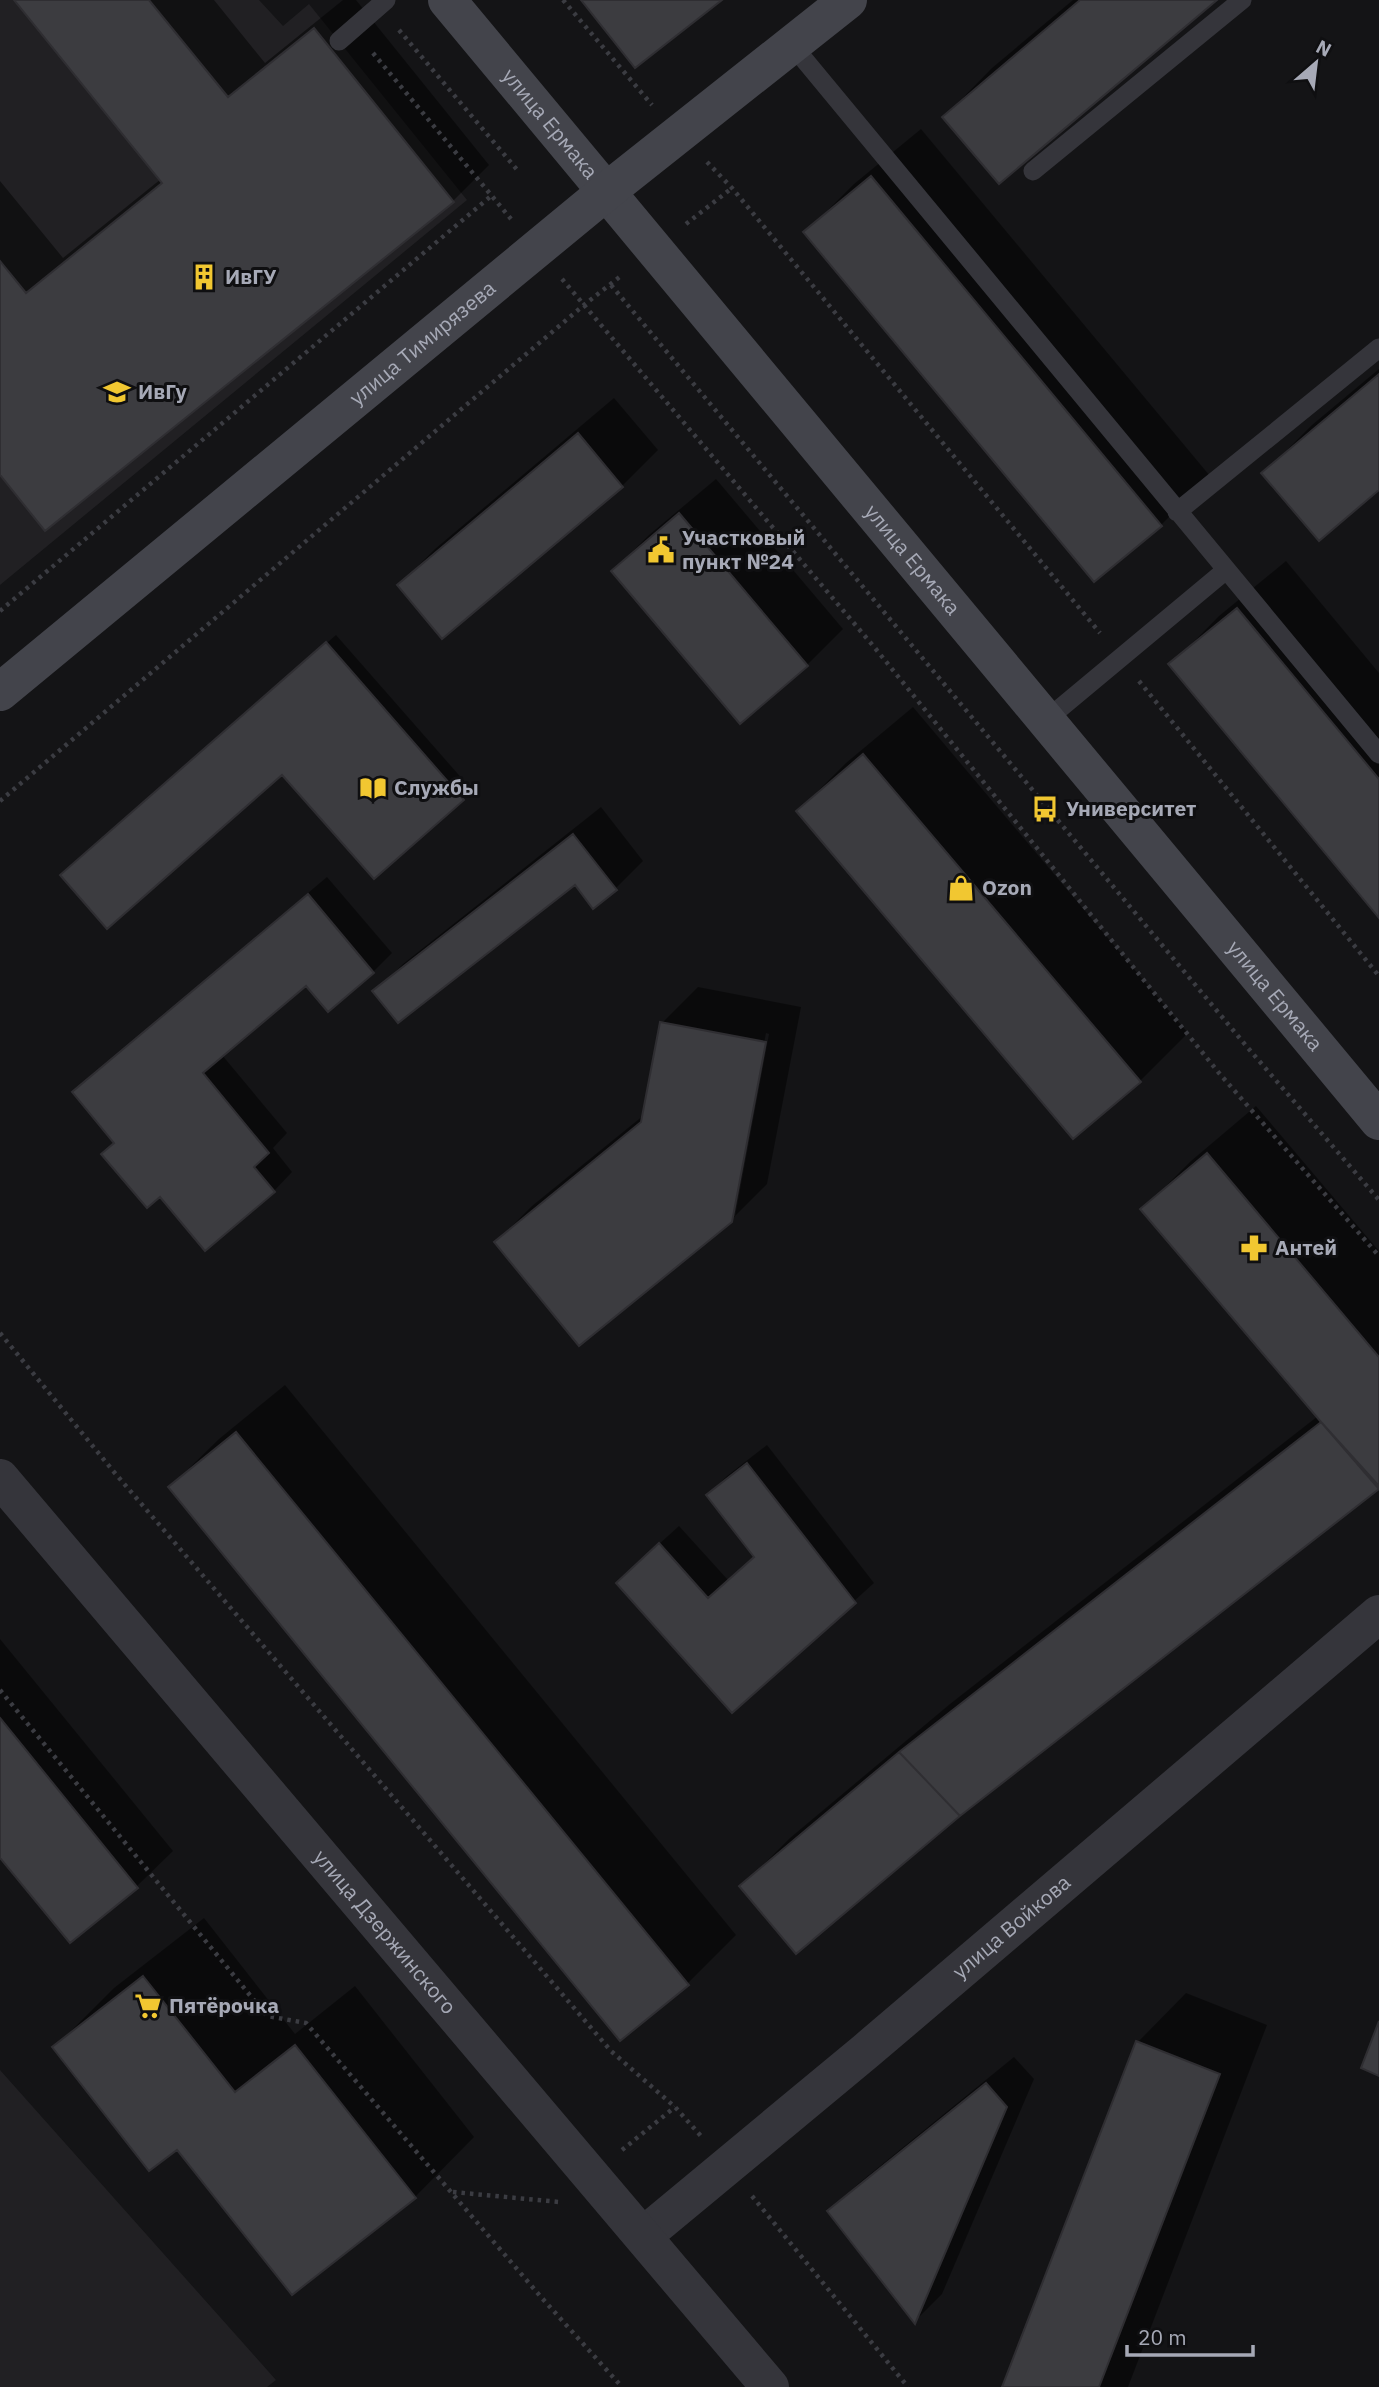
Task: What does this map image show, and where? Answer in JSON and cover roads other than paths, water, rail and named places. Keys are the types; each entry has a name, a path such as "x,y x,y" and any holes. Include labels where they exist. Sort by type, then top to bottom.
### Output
{"main road":[{"name":"улица Ермака","path":"447,0 1379,1121"},
{"name":"улица Тимирязева","path":"0,692 607,191 849,0"}],"street":[{"name":"улица Дзержинского","path":"0,1478 770,2387"},
{"name":"улица Войкова","path":"643,2236 866,2052 1379,1614"}],"lane":[{"path":"1033,172 1241,0"},
{"path":"346,35 383,3"},
{"path":"793,46 1379,754"},
{"path":"1177,512 1379,348"},
{"path":"1046,720 1226,570"}],"place":[{"name":"ИвГУ","path":"204,277"},
{"name":"ИвГу","path":"117,392"},
{"name":"Участковый пункт №24","path":"661,550"},
{"name":"Службы","path":"373,788"},
{"name":"Университет","path":"1045,809"},
{"name":"Ozon","path":"961,888"},
{"name":"Антей","path":"1254,1248"},
{"name":"Пятёрочка","path":"148,2006"}]}
